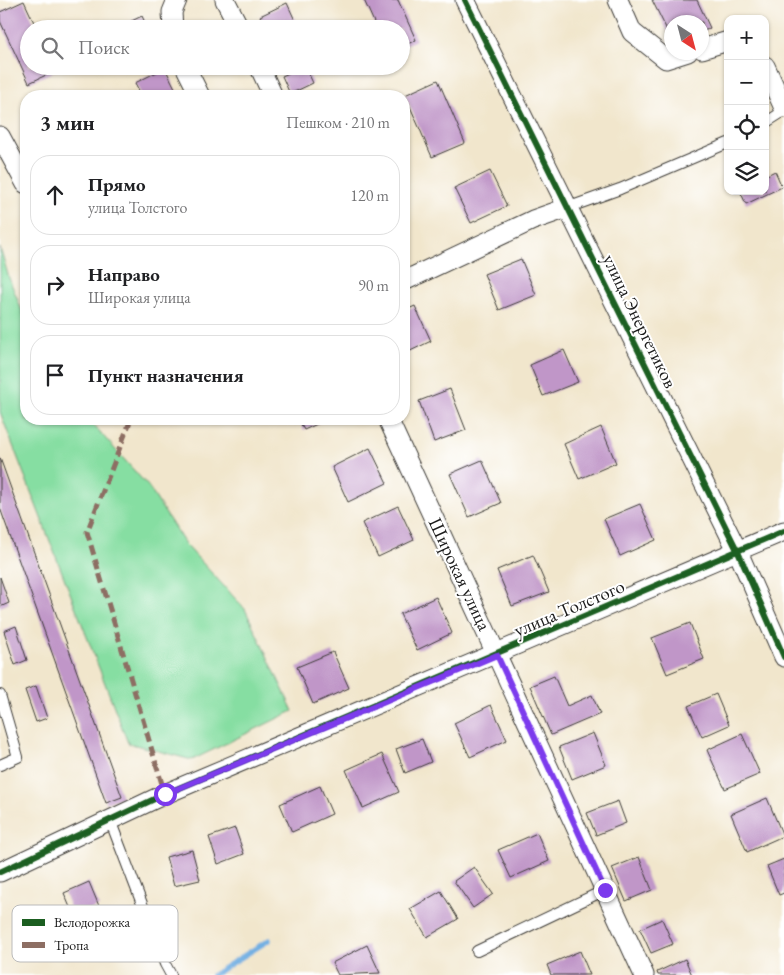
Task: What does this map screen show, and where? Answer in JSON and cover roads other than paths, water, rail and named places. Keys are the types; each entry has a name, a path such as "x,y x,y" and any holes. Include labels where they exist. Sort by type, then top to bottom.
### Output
{"street":[{"path":"172,20 172,12 177,0"},
{"path":"225,0 235,20"},
{"name":"улица Энергетиков","path":"465,0 738,552 784,657"},
{"path":"618,0 632,32 664,57"},
{"path":"709,47 724,42"},
{"path":"190,75 197,90"},
{"path":"262,75 270,90"},
{"path":"769,75 784,109"},
{"path":"0,136 20,173"},
{"path":"410,278 533,220 567,208"},
{"name":"Широкая улица","path":"391,425 644,975"},
{"name":"улица Толстого","path":"0,872 165,794 497,655 784,531"}],"lane":[{"path":"769,120 784,109"},
{"path":"567,208 620,189 724,145"},
{"path":"0,695 18,757 0,765"},
{"path":"110,820 142,905"},
{"path":"477,951 605,890"},
{"path":"164,962 171,975"}],"waterway":[{"path":"213,975 269,940"}]}
